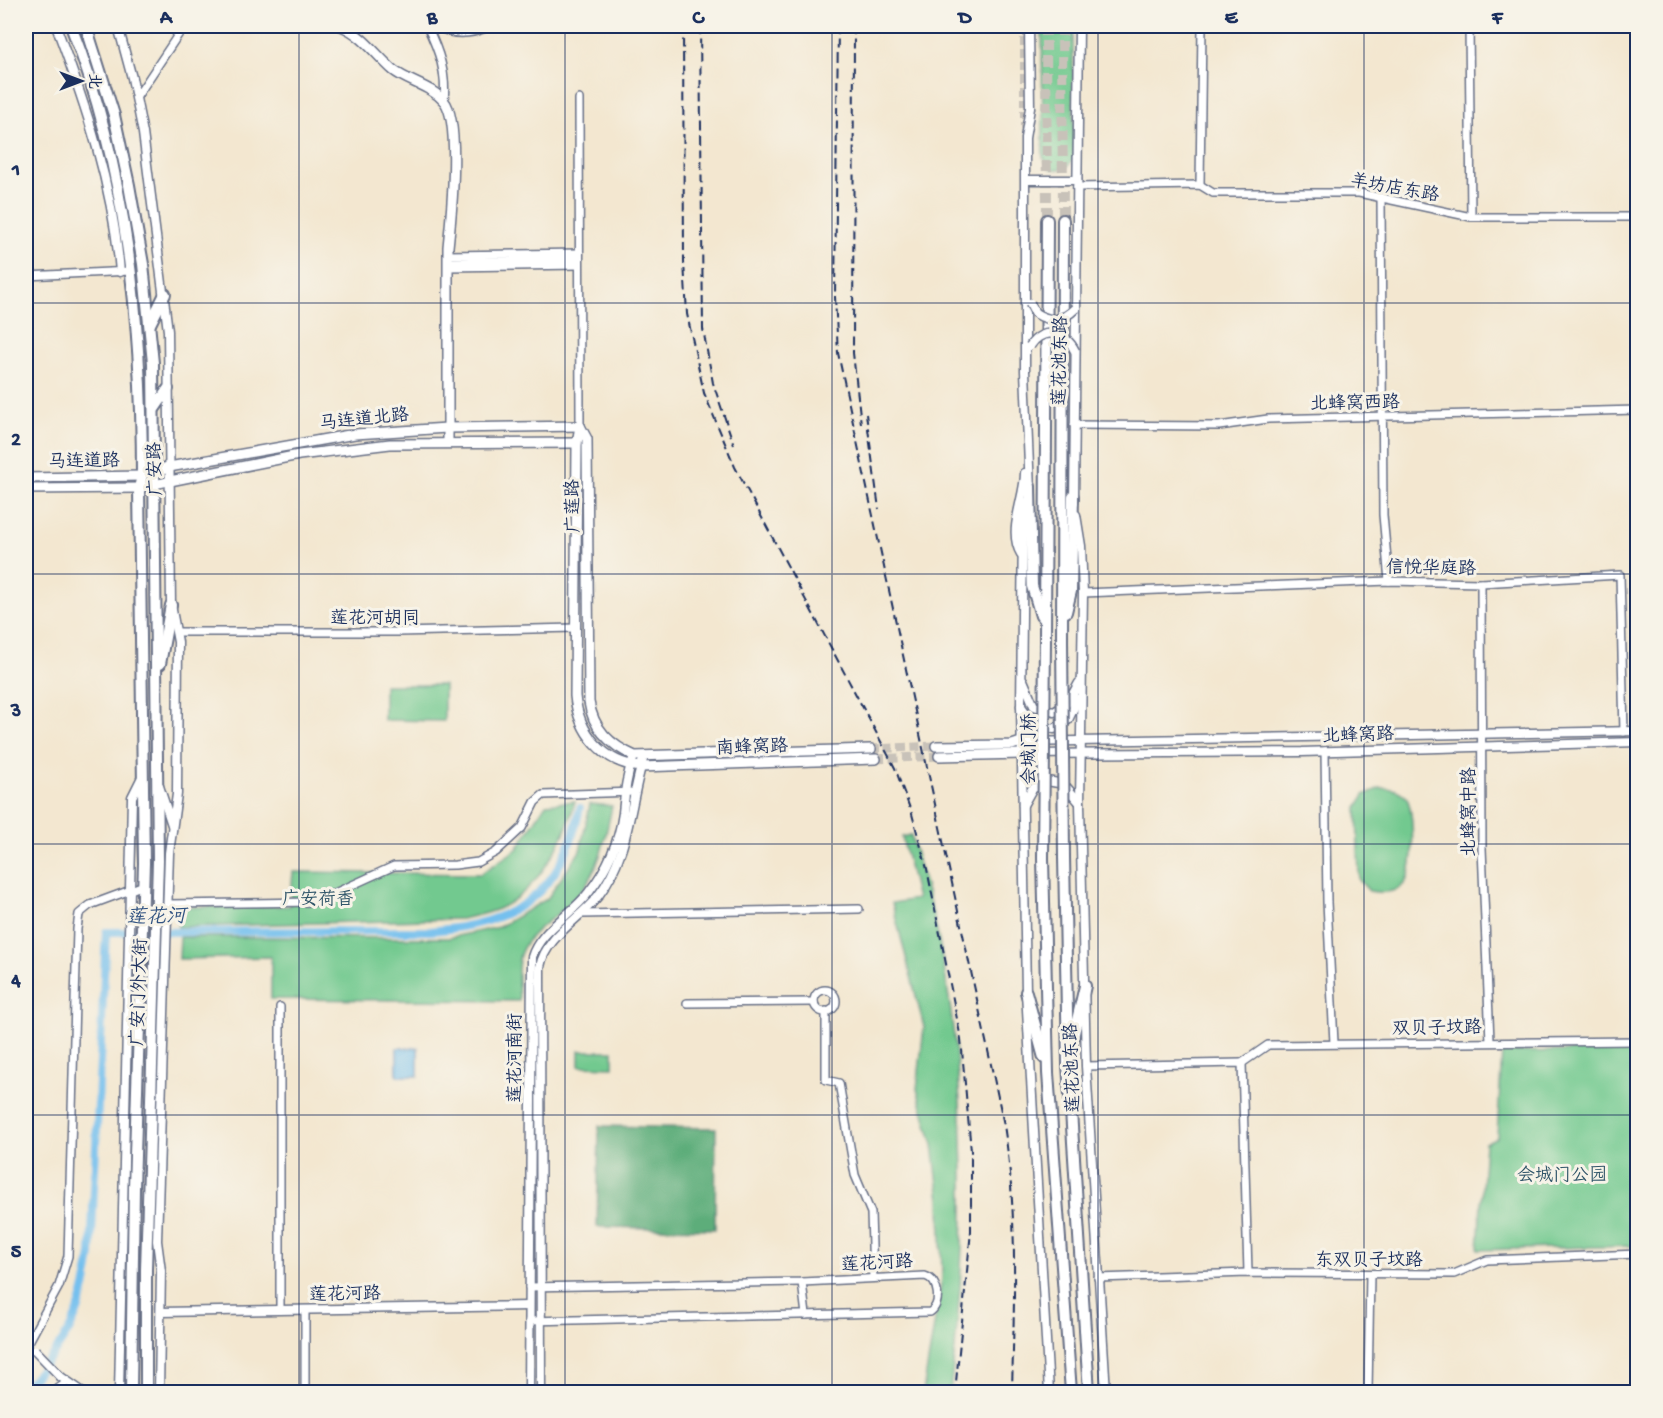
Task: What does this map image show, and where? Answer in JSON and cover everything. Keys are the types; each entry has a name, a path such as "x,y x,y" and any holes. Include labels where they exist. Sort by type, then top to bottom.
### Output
{"main road":[{"name":"广安路","path":"71,26 110,150 142,385 142,476 139,488"},
{"name":"广安路","path":"86,26 122,149 143,264 150,325 155,484"},
{"path":"341,26 364,40 397,73 444,102 452,119 452,216 448,262 448,443"},
{"path":"439,26 453,31 468,32 488,26"},
{"name":"莲花池东路","path":"1045,640 1047,220"},
{"name":"莲花池东路","path":"1062,640 1063,220"},
{"path":"150,325 165,294"},
{"path":"154,408 168,389"},
{"name":"马连道北路","path":"155,472 169,467 306,441 391,431 580,426"},
{"name":"广莲路","path":"580,426 577,443 575,628 577,714 583,729 593,743 618,761 630,766"},
{"name":"广莲路","path":"580,426 587,439 588,689 591,714 602,734 610,742 640,756"},
{"name":"马连道北路","path":"170,481 299,455 390,444 577,443"},
{"name":"马连道路","path":"26,478 142,476"},
{"name":"广安门外大街","path":"146,1392 146,1270 162,913 158,861 155,484"},
{"path":"1030,486 1032,586 1044,628"},
{"name":"马连道路","path":"26,489 139,488"},
{"name":"广安门外大街","path":"131,1392 134,1188 144,885 139,488"},
{"path":"1062,626 1071,591 1073,496"},
{"path":"156,676 165,649 171,605"},
{"name":"会城门桥","path":"1043,858 1045,640"},
{"name":"会城门桥","path":"1062,640 1064,857"},
{"path":"1022,742 1012,745 938,751 1022,754"},
{"name":"南蜂窝路","path":"640,756 871,749"},
{"name":"南蜂窝路","path":"630,766 876,759"},
{"name":"莲花池东路","path":"1064,857 1068,1064 1089,1392"},
{"name":"莲花池东路","path":"1043,858 1048,1073 1071,1392"},
{"path":"1068,1064 1085,986"},
{"path":"1026,992 1048,1073"}],"street":[{"name":"广安路","path":"56,26 90,119 108,186 126,272"},
{"name":"广安路","path":"118,26 136,98 165,294 171,605 176,632 177,794 169,853 168,904 162,913"},
{"path":"136,98 184,26"},
{"path":"427,26 440,54 445,77 444,102"},
{"name":"莲花池东路","path":"1029,26 1032,438 1029,445"},
{"name":"莲花池东路","path":"1079,26 1073,496 1081,546 1083,593 1080,803 1086,1066 1106,1392"},
{"path":"1200,185 1202,26"},
{"path":"1469,26 1471,217"},
{"name":"广莲路","path":"579,99 580,426"},
{"name":"莲花池东路","path":"1022,754 1023,525 1030,486 1025,371 1025,138 1030,108"},
{"path":"1029,180 1077,183"},
{"name":"羊坊店东路","path":"1077,183 1200,185 1213,193 1359,193 1471,217 1638,217"},
{"path":"1381,197 1383,515 1389,580"},
{"path":"448,262 579,259"},
{"path":"448,262 579,259"},
{"path":"26,276 126,272"},
{"path":"1030,303 1035,313 1054,320 1067,317 1076,308"},
{"path":"1030,346 1041,335 1054,333 1070,341 1075,351"},
{"name":"北蜂窝西路","path":"1074,425 1220,426 1268,419 1638,410"},
{"path":"1023,556 1017,547 1017,524 1024,491 1025,457"},
{"path":"142,476 155,472"},
{"name":"马连道北路","path":"139,488 170,481"},
{"name":"信悦华庭路","path":"1083,593 1389,580 1481,583 1620,574 1624,732"},
{"name":"北蜂窝中路","path":"1481,583 1484,747 1482,848 1490,1041"},
{"name":"莲花河胡同","path":"176,632 420,632 575,628"},
{"path":"1021,677 1034,706 1054,712 1068,703 1080,680"},
{"path":"1021,705 1034,724 1054,729 1068,720 1080,696"},
{"name":"北蜂窝路","path":"1022,742 1638,731"},
{"name":"北蜂窝路","path":"1022,754 1324,751 1638,742"},
{"path":"1324,751 1327,902 1334,1043"},
{"path":"1022,754 1026,992 1049,1392"},
{"name":"莲花河南街","path":"530,1392 532,957 538,942 583,900 604,869 617,842 630,766 640,756"},
{"name":"莲花河南街","path":"541,1392 540,967 542,956 549,946 582,914 606,885 618,862 628,834 634,792 641,767 640,756"},
{"name":"广安门外大街","path":"119,1392 132,797 142,776"},
{"path":"158,780 173,828"},
{"path":"1022,807 1032,789 1047,781 1064,784 1080,803"},
{"path":"168,904 315,902 394,866 455,865 478,862 496,852 522,828 538,797 634,792"},
{"path":"158,861 169,853"},
{"path":"83,1392 63,1380 29,1346 59,1286 68,1256 76,929 79,914 90,905 144,885"},
{"path":"582,914 860,909"},
{"name":"广安门外大街","path":"159,1392 161,1270 157,1241 161,945"},
{"path":"822,990 832,992 836,1002 833,1009 826,1011 820,1010 814,1002 816,995 822,990"},
{"path":"687,1003 814,1002"},
{"path":"280,1007 280,1310"},
{"path":"826,1011 826,1080 840,1083 855,1175 871,1213 873,1278"},
{"name":"双贝子坟路","path":"1242,1063 1268,1045 1638,1041"},
{"path":"1086,1066 1242,1063 1248,1273"},
{"name":"东双贝子坟路","path":"1098,1278 1248,1273 1454,1274 1486,1260 1638,1254"},
{"path":"1368,1392 1370,1274"},
{"name":"莲花河路","path":"529,1287 802,1282 929,1277 936,1284 936,1306 930,1312 529,1321"},
{"path":"802,1282 806,1315"},
{"name":"莲花河路","path":"160,1312 529,1306"},
{"path":"305,1310 305,1392"},
{"path":"53,1392 63,1380"}],"green space":[{"path":"1042,26 1073,26 1074,157 1068,166 1062,169 1051,169 1043,157"},
{"path":"384,685 444,685 444,721 384,720"},
{"path":"1380,788 1400,792 1406,797 1412,827 1412,855 1408,878 1400,887 1383,892 1369,891 1359,880 1357,808 1364,795"},
{"name":"广安荷香","path":"575,801 565,832 537,878 512,901 489,912 461,919 178,927 178,907 290,906 293,872 480,874 517,849 546,804"},
{"path":"590,804 612,806 601,854 592,875 578,896 530,937 524,946 518,966 519,1001 271,999 271,957 179,959 180,937 448,938 499,927 547,899 580,851"},
{"path":"911,835 939,941 949,997 961,1110 963,1222 961,1279 950,1392 923,1392 942,1278 940,1200 933,1145 917,1089 924,1027 892,903 917,899 902,837"},
{"name":"会城门公园","path":"1636,1050 1636,1246 1478,1250 1485,1143 1497,1137 1502,1052"},
{"path":"579,1051 613,1051 613,1067 579,1066"},
{"path":"599,1126 716,1128 715,1229 597,1227"}],"water":[{"path":"397,1048 418,1048 418,1076 397,1076"}],"waterway":[{"name":"莲花河","path":"26,1386 53,1355 71,1326 88,1276 91,1254 106,932 431,931 488,921 511,912 531,899 547,883 561,863 572,838 580,808"}],"tunnel":[{"path":"1024,26 1024,130"},
{"path":"1046,26 1047,220"},
{"path":"1062,26 1063,220"},
{"path":"871,749 936,746"},
{"path":"876,759 939,756"}],"railway":[{"path":"683,26 684,262 687,314 704,393 735,467 895,768 912,814 927,869 961,1039 971,1151 971,1231 955,1392"},
{"path":"700,26 703,329 713,383 734,445"},
{"path":"838,26 835,297 838,353 1004,1125 1013,1226 1012,1392"},
{"path":"854,26 853,353 861,424"},
{"path":"866,414 879,509"}]}
